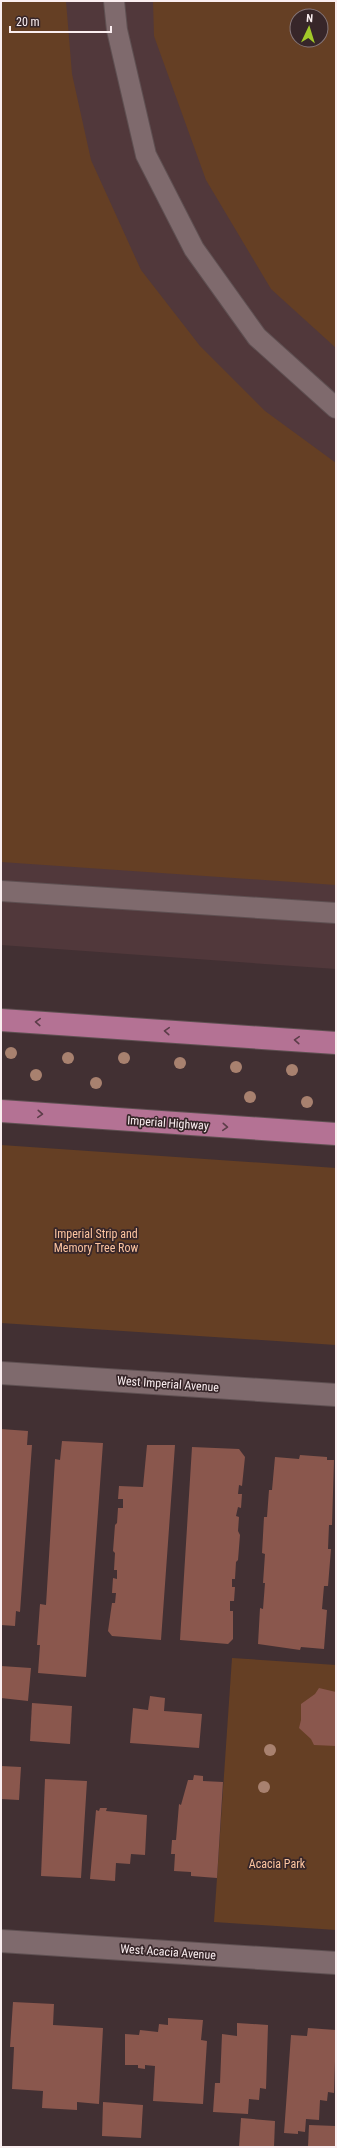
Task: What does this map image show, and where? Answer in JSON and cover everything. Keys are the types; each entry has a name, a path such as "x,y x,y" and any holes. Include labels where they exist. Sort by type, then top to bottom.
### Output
{"main road":[{"path":"1,1020 336,1043"},
{"name":"Imperial Highway","path":"1,1111 336,1134"}],"street":[{"name":"West Imperial Avenue","path":"1,1373 336,1394"},
{"name":"West Acacia Avenue","path":"1,1941 336,1963"}],"lane":[{"path":"114,1 117,30 146,155 194,249 257,337 336,408"},
{"path":"1,891 336,913"}],"shaded area":[{"path":"1,1 336,1 336,969 1,945"}],"green space":[{"path":"1,1 66,1 72,74 91,160 141,270 200,346 265,411 336,463 336,885 1,862"},
{"path":"153,1 336,1 336,348 271,289 206,180 154,36"},
{"name":"Imperial Strip and Memory Tree Row","path":"1,1145 336,1168 336,1345 1,1323"},
{"name":"Acacia Park","path":"232,1658 336,1665 336,1930 214,1922"}],"building":[{"path":"1,1429 28,1431 27,1445 32,1445 20,1612 16,1611 15,1626 1,1625"},
{"path":"62,1441 103,1443 86,1677 38,1673 40,1645 37,1645 40,1604 46,1605 55,1459 60,1460"},
{"path":"147,1445 175,1445 161,1640 112,1636 108,1631 112,1603 115,1603 116,1593 112,1593 113,1578 117,1579 117,1570 114,1570 115,1553 113,1551 115,1525 117,1523 118,1508 123,1508 123,1499 118,1499 119,1486 143,1487"},
{"path":"192,1447 239,1449 245,1457 242,1486 239,1485 238,1494 242,1494 241,1508 238,1507 236,1516 239,1517 238,1531 240,1535 235,1579 232,1579 232,1587 235,1587 234,1601 230,1601 230,1611 233,1611 233,1639 228,1644 180,1640"},
{"path":"300,1455 327,1457 327,1460 334,1460 332,1525 329,1525 328,1549 331,1549 328,1586 324,1586 322,1609 327,1610 324,1649 301,1647 300,1650 258,1644 260,1608 263,1609 265,1583 263,1583 265,1554 262,1553 264,1517 267,1517 269,1490 272,1490 275,1457 299,1459"},
{"path":"1,1666 31,1668 28,1701 1,1698"},
{"path":"319,1688 336,1692 336,1746 314,1745 311,1739 299,1728 301,1720 301,1704 315,1694"},
{"path":"150,1696 165,1698 164,1711 202,1714 199,1748 130,1743 133,1708 148,1710"},
{"path":"32,1703 72,1706 70,1744 30,1741"},
{"path":"1,1766 21,1767 19,1800 1,1799"},
{"path":"194,1775 203,1776 203,1781 223,1782 217,1878 191,1876 191,1872 174,1871 175,1854 171,1854 172,1840 176,1840 179,1804 181,1805 188,1780 193,1780"},
{"path":"45,1779 87,1781 81,1878 41,1876"},
{"path":"100,1808 107,1808 106,1811 147,1815 145,1855 131,1854 130,1864 116,1863 115,1881 90,1879 96,1810 99,1811"},
{"path":"13,2002 54,2004 53,2025 103,2028 99,2104 77,2102 77,2110 42,2108 43,2091 12,2089 14,2047 10,2047"},
{"path":"168,2018 203,2020 201,2040 207,2041 203,2104 153,2101 155,2066 145,2065 145,2069 138,2068 138,2065 125,2065 125,2034 139,2035 140,2030 158,2032 159,2024 168,2025"},
{"path":"237,2023 268,2025 266,2089 260,2088 259,2100 249,2099 248,2114 213,2112 215,2083 220,2083 222,2034 237,2036"},
{"path":"308,2028 336,2030 334,2093 328,2092 327,2101 320,2100 319,2120 306,2119 305,2132 298,2131 298,2134 284,2133 291,2035 307,2036"},
{"path":"103,2102 143,2105 141,2138 102,2136"},
{"path":"241,2118 275,2121 274,2147 239,2147"},
{"path":"309,2125 336,2126 336,2147 308,2147"}]}
